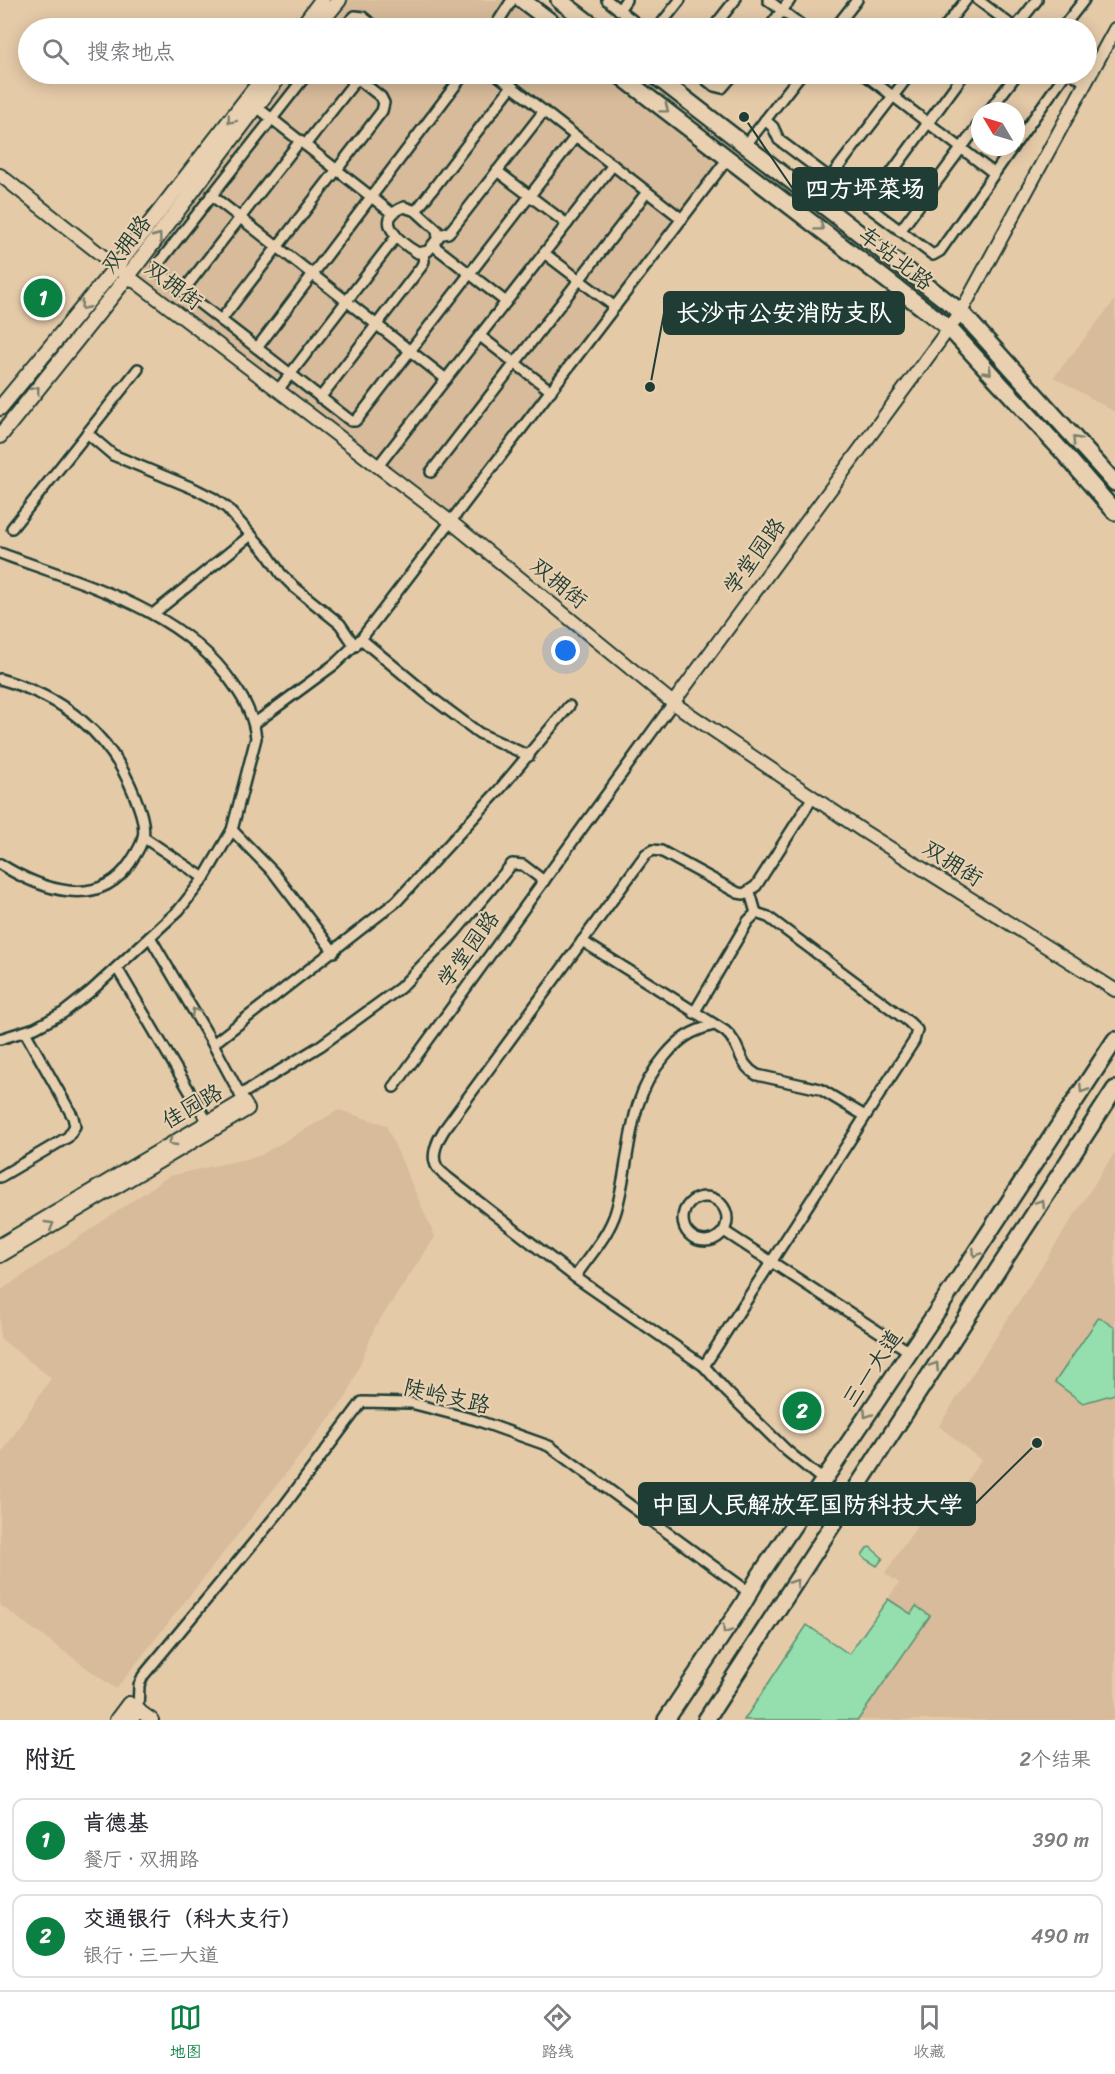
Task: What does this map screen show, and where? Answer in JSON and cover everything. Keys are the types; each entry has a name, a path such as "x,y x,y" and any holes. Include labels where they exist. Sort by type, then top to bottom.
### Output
{"main road":[{"path":"308,18 322,0"},
{"path":"324,18 339,0"},
{"path":"522,0 546,18"},
{"path":"560,0 583,18"},
{"name":"双拥路","path":"0,436 128,276 251,103 261,84"},
{"name":"双拥路","path":"0,408 251,103 271,84"},
{"name":"车站北路","path":"631,84 948,328 1115,512"},
{"name":"车站北路","path":"666,84 961,312 1115,483"},
{"name":"三一大道","path":"666,1720 1115,1040"},
{"path":"706,1720 1115,1089"},
{"path":"117,1720 133,1713"}],"street":[{"path":"500,18 512,0"},
{"path":"607,0 629,18"},
{"path":"619,10 626,0"},
{"path":"666,18 681,0"},
{"path":"721,18 735,0"},
{"path":"768,0 791,18"},
{"path":"776,18 790,0"},
{"path":"843,18 857,0"},
{"path":"952,18 966,0"},
{"path":"1023,18 1037,0"},
{"path":"1070,18 1084,0"},
{"path":"983,1 1002,18"},
{"name":"学堂园路","path":"1097,63 1115,29"},
{"path":"299,84 159,263 159,272 346,418 355,421 576,136"},
{"path":"183,291 240,218 352,84"},
{"path":"221,320 381,111 384,104 381,97 367,84"},
{"path":"257,348 457,84"},
{"path":"509,84 682,219"},
{"path":"712,84 722,88 725,84"},
{"path":"745,146 793,84"},
{"path":"877,84 991,171"},
{"path":"830,178 902,84"},
{"path":"867,206 956,84"},
{"path":"996,102 1009,84"},
{"path":"1025,130 1058,84"},
{"name":"学堂园路","path":"394,1087 961,312 1085,84"},
{"path":"416,211 512,86"},
{"path":"251,103 393,214"},
{"path":"438,235 448,233 452,229 544,111"},
{"path":"765,120 773,127 779,140 929,254 936,254 1007,156"},
{"path":"900,231 971,136"},
{"path":"255,723 335,664 358,643 729,157"},
{"path":"378,466 613,165"},
{"path":"497,171 567,224"},
{"name":"双拥街","path":"0,175 128,276 452,522 673,703 863,831 1115,990"},
{"path":"431,472 647,192"},
{"path":"211,195 446,379"},
{"path":"406,207 416,211 435,226 438,235 434,246 423,253 414,250 396,237 390,229 393,214 399,209 406,207"},
{"path":"278,390 396,237"},
{"path":"434,246 506,302"},
{"path":"320,398 421,267 424,261 423,253"},
{"path":"544,253 615,307"},
{"path":"480,336 551,391"},
{"path":"12,528 138,369"},
{"path":"87,434 112,455 213,498 227,508 281,574 340,624 358,643 479,733 529,756"},
{"path":"153,614 251,535"},
{"path":"0,553 153,614 182,632 211,657 240,694 255,723 256,738 232,830 204,878 179,909 92,991 63,1013 25,1032 0,1039"},
{"path":"0,679 63,706 82,719 100,738 118,761 130,785 140,810 143,837 123,874 104,887 85,893 68,892 22,877 0,864"},
{"path":"213,1044 397,901 529,756 569,706"},
{"path":"813,798 750,892 738,893 661,851 653,850 640,861 444,1130 438,1140 435,1161 437,1168 447,1177 575,1277 704,1366 779,1444 823,1480"},
{"path":"232,830 274,873 334,952"},
{"path":"143,837 204,878"},
{"path":"150,937 213,1044 241,1098 320,1046 400,988 455,932 512,864 523,865 544,880"},
{"path":"750,892 756,913"},
{"path":"694,1013 748,921 756,913"},
{"path":"704,1366 914,1041 917,1030 768,917 756,913"},
{"path":"582,940 730,1035 745,1067 752,1072 820,1089 865,1116"},
{"path":"117,968 210,1125"},
{"path":"575,1277 613,1221 620,1196 635,1112 646,1083 663,1058 684,1037 694,1030 714,1025"},
{"path":"0,1177 68,1137 75,1126 73,1117 25,1032"},
{"name":"佳园路","path":"0,1245 210,1125 248,1109 241,1098"},
{"name":"佳园路","path":"0,1256 210,1125"},
{"path":"709,1197 716,1199 726,1210 728,1217 724,1231 712,1240 698,1240 687,1231 683,1217 685,1210 695,1199 709,1197"},
{"path":"724,1231 910,1352"},
{"name":"陡岭支路","path":"133,1713 143,1676 284,1506 362,1402 411,1403 476,1420 549,1446 750,1593"},
{"path":"133,1713 152,1720"}],"shaded area":[{"path":"341,0 523,0 547,18 327,18"},
{"path":"276,84 632,84 729,157 451,522 128,276"},
{"path":"1115,300 1115,412 1054,377"},
{"path":"339,1110 386,1125 435,1237 375,1327 347,1396 116,1689 0,1605 0,1456 51,1378 0,1338 0,1291 169,1176 259,1156"},
{"path":"1115,1152 1115,1720 744,1720 807,1625 849,1654 899,1583 885,1573 923,1517 937,1525 981,1460 939,1426"}],"green space":[{"path":"1099,1317 1115,1328 1115,1394 1083,1403 1055,1382"},
{"path":"870,1547 883,1558 877,1566 862,1555"},
{"path":"888,1599 911,1614 916,1606 930,1616 858,1720 744,1720 807,1625 849,1654"}],"place":[{"name":"四方坪菜场","path":"744,117"},
{"name":"肯德基","path":"43,298"},
{"name":"长沙市公安消防支队","path":"650,387"},
{"name":"交通银行（科大支行）","path":"802,1411"},
{"name":"中国人民解放军国防科技大学","path":"1037,1443"}]}
